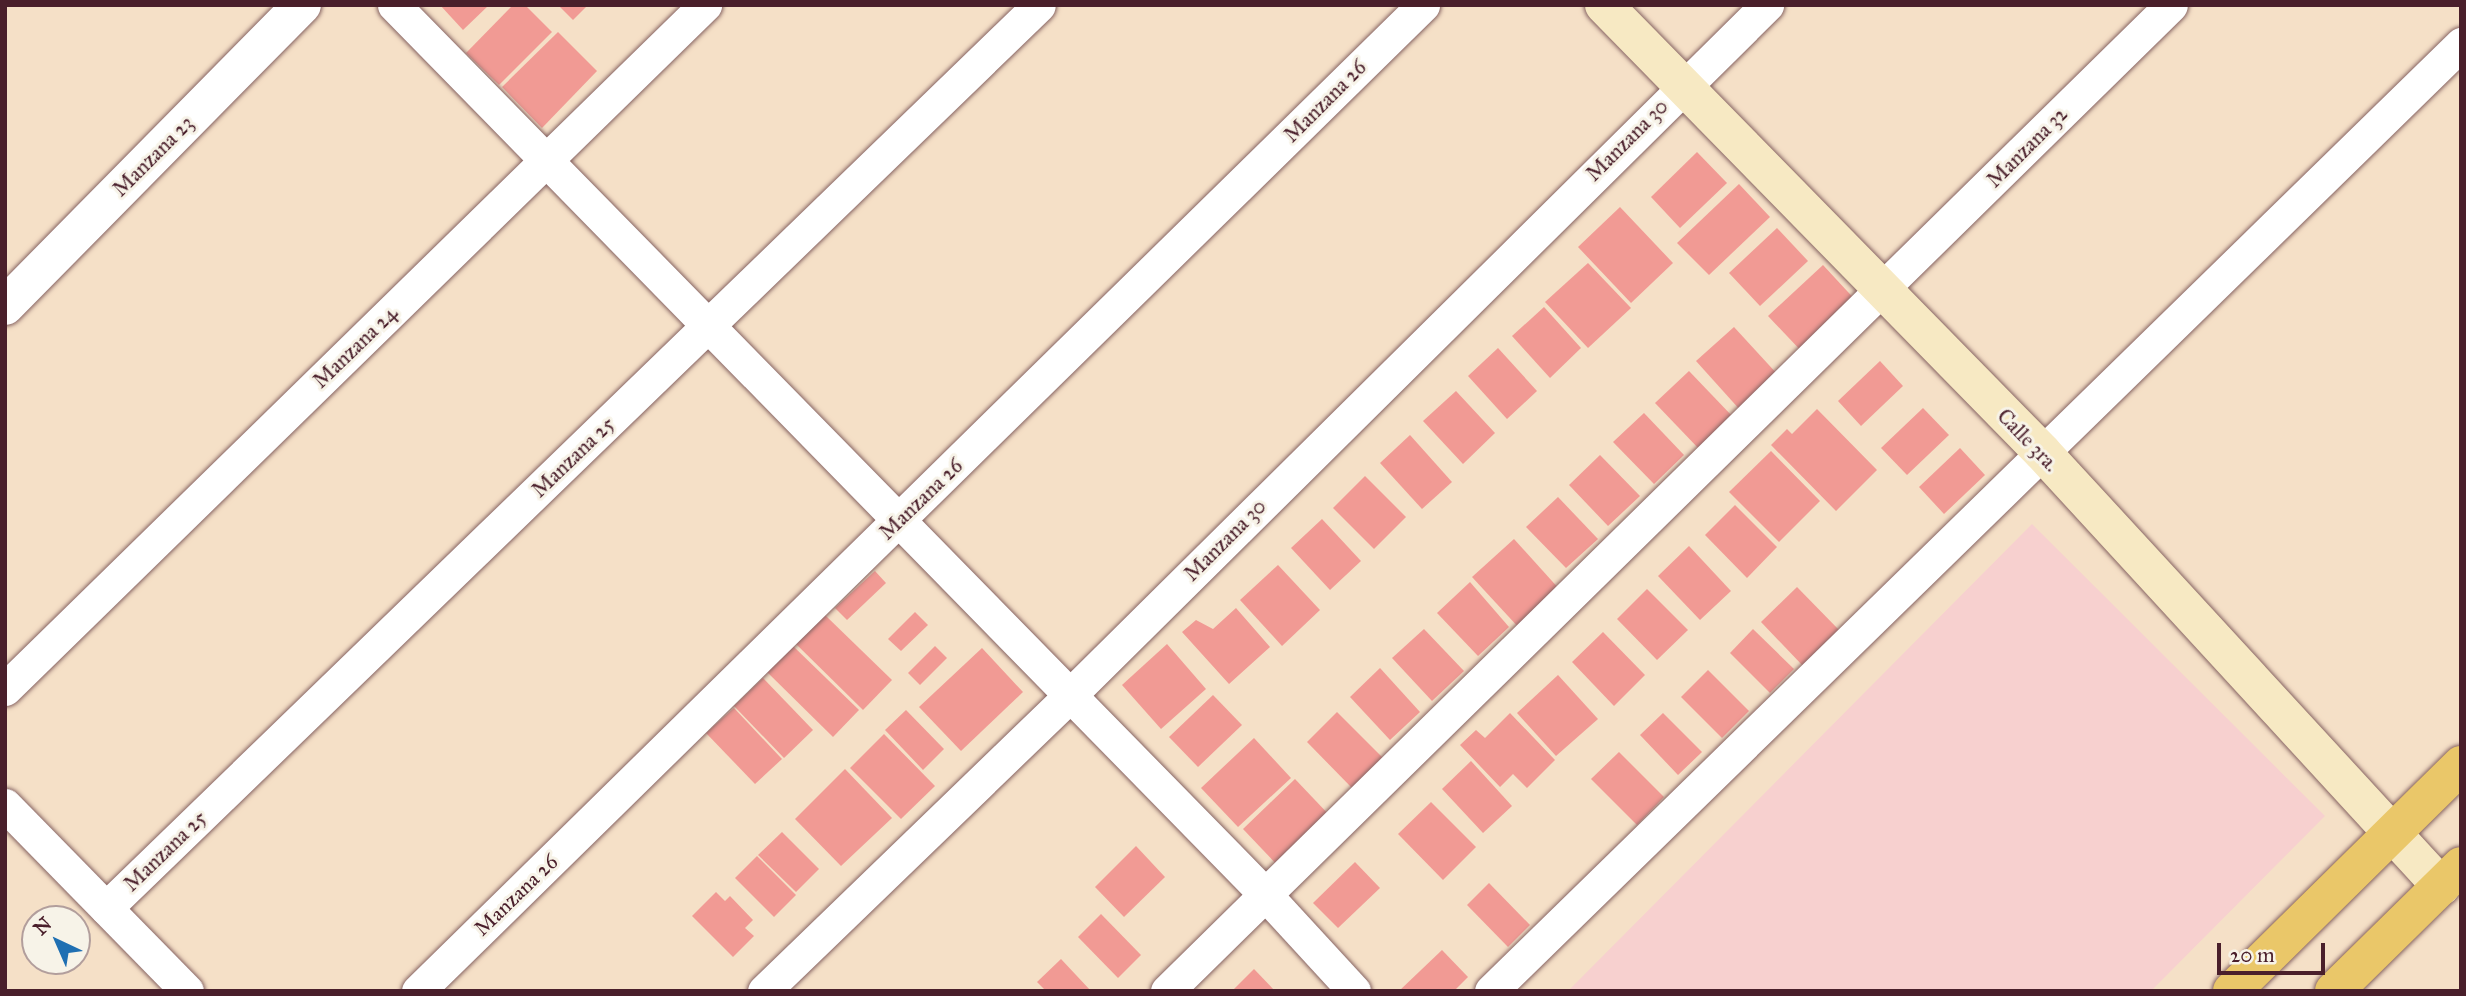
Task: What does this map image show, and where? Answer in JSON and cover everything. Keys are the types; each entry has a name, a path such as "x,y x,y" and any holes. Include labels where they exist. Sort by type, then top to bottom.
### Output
{"main road":[{"name":"Calle 3ra.","path":"1604,5 2042,452 2390,833 2451,876"},
{"path":"2232,991 2461,765"},
{"path":"2334,991 2451,876"}],"street":[{"name":"Manzana 23","path":"5,306 302,5"},
{"path":"394,5 1264,893 1354,991"},
{"name":"Manzana 24","path":"5,690 705,5"},
{"name":"Manzana 25","path":"106,908 1039,5"},
{"name":"Manzana 26","path":"418,991 1423,5"},
{"name":"Manzana 30","path":"764,991 1070,695 1682,85 1767,5"},
{"name":"Manzana 32","path":"1167,991 2171,5"},
{"path":"1491,991 2461,44"},
{"path":"5,805 187,991"}],"shaded area":[{"path":"2032,524 2325,816 2151,991 1568,991"}],"building":[{"path":"440,5 489,5 463,30"},
{"path":"513,5 525,5 552,32 499,85 466,53"},
{"path":"558,5 588,5 573,20"},
{"path":"558,32 597,71 542,128 502,87"},
{"path":"1697,152 1727,183 1680,228 1651,197"},
{"path":"1739,184 1770,217 1709,275 1677,243"},
{"path":"1620,207 1673,263 1631,303 1578,247"},
{"path":"1777,228 1808,261 1760,306 1729,273"},
{"path":"1588,263 1631,308 1588,348 1545,302"},
{"path":"1823,265 1860,305 1805,355 1768,316"},
{"path":"1544,307 1581,348 1550,378 1512,336"},
{"path":"1734,327 1779,376 1741,411 1696,361"},
{"path":"1498,348 1537,391 1507,419 1468,376"},
{"path":"1880,361 1903,386 1861,426 1838,401"},
{"path":"1689,371 1734,418 1700,450 1655,403"},
{"path":"1456,391 1495,433 1463,464 1423,421"},
{"path":"1923,408 1949,435 1907,475 1881,448"},
{"path":"1817,409 1877,470 1836,511 1771,445 1787,429 1792,434"},
{"path":"1644,413 1684,455 1654,484 1613,442"},
{"path":"1410,435 1452,482 1422,509 1380,463"},
{"path":"1960,448 1985,475 1944,514 1919,487"},
{"path":"1771,451 1820,501 1779,542 1729,492"},
{"path":"1600,455 1640,496 1608,526 1569,485"},
{"path":"1365,476 1406,517 1374,549 1333,508"},
{"path":"1558,497 1598,539 1566,568 1526,527"},
{"path":"1735,505 1777,547 1747,578 1705,535"},
{"path":"1322,519 1361,561 1330,590 1291,548"},
{"path":"1514,539 1561,591 1520,629 1472,577"},
{"path":"1689,546 1731,591 1700,620 1658,576"},
{"path":"1278,565 1320,610 1282,646 1240,600"},
{"path":"875,571 886,583 847,620 835,608"},
{"path":"1470,582 1509,627 1478,656 1437,613"},
{"path":"1797,587 1840,631 1803,666 1761,622"},
{"path":"1647,589 1688,630 1657,660 1617,619"},
{"path":"1236,608 1270,647 1229,684 1182,632 1196,620 1213,629"},
{"path":"915,612 928,625 901,651 888,639"},
{"path":"825,615 892,680 863,710 796,644"},
{"path":"1424,629 1464,671 1432,701 1392,658"},
{"path":"1753,629 1794,669 1770,693 1730,653"},
{"path":"1603,632 1645,675 1614,706 1572,662"},
{"path":"1167,644 1206,689 1161,729 1122,685"},
{"path":"792,645 859,710 833,737 766,671"},
{"path":"935,646 947,658 920,685 908,673"},
{"path":"982,648 1023,692 961,751 919,707"},
{"path":"1380,668 1420,712 1390,740 1350,697"},
{"path":"1708,670 1749,711 1722,738 1681,697"},
{"path":"1558,675 1598,719 1556,756 1517,713"},
{"path":"763,678 813,730 784,758 734,706"},
{"path":"1213,695 1242,725 1198,767 1169,737"},
{"path":"734,708 782,759 755,784 706,733"},
{"path":"906,710 944,749 923,770 885,730"},
{"path":"1337,712 1383,758 1352,788 1307,742"},
{"path":"1510,713 1555,760 1527,788 1513,774 1500,787 1460,745 1476,730 1485,738"},
{"path":"1663,713 1702,752 1678,775 1640,735"},
{"path":"884,734 935,786 901,819 850,768"},
{"path":"1254,738 1291,778 1238,827 1201,788"},
{"path":"1619,752 1664,797 1637,825 1591,779"},
{"path":"1471,761 1512,806 1483,833 1442,789"},
{"path":"845,769 892,818 841,866 795,819"},
{"path":"1295,779 1333,819 1281,869 1243,829"},
{"path":"1431,802 1476,847 1443,880 1398,834"},
{"path":"782,832 819,869 796,892 758,855"},
{"path":"1136,846 1165,877 1124,917 1095,887"},
{"path":"757,856 796,895 774,917 735,878"},
{"path":"1355,862 1380,888 1338,928 1313,903"},
{"path":"1489,883 1530,925 1508,947 1467,905"},
{"path":"716,892 725,901 730,896 753,920 745,928 754,936 733,957 692,916"},
{"path":"1101,914 1141,955 1118,978 1078,937"},
{"path":"1442,950 1468,977 1454,991 1399,991"},
{"path":"1061,959 1091,991 1046,991 1037,982"},
{"path":"1254,969 1275,991 1232,991"}]}
